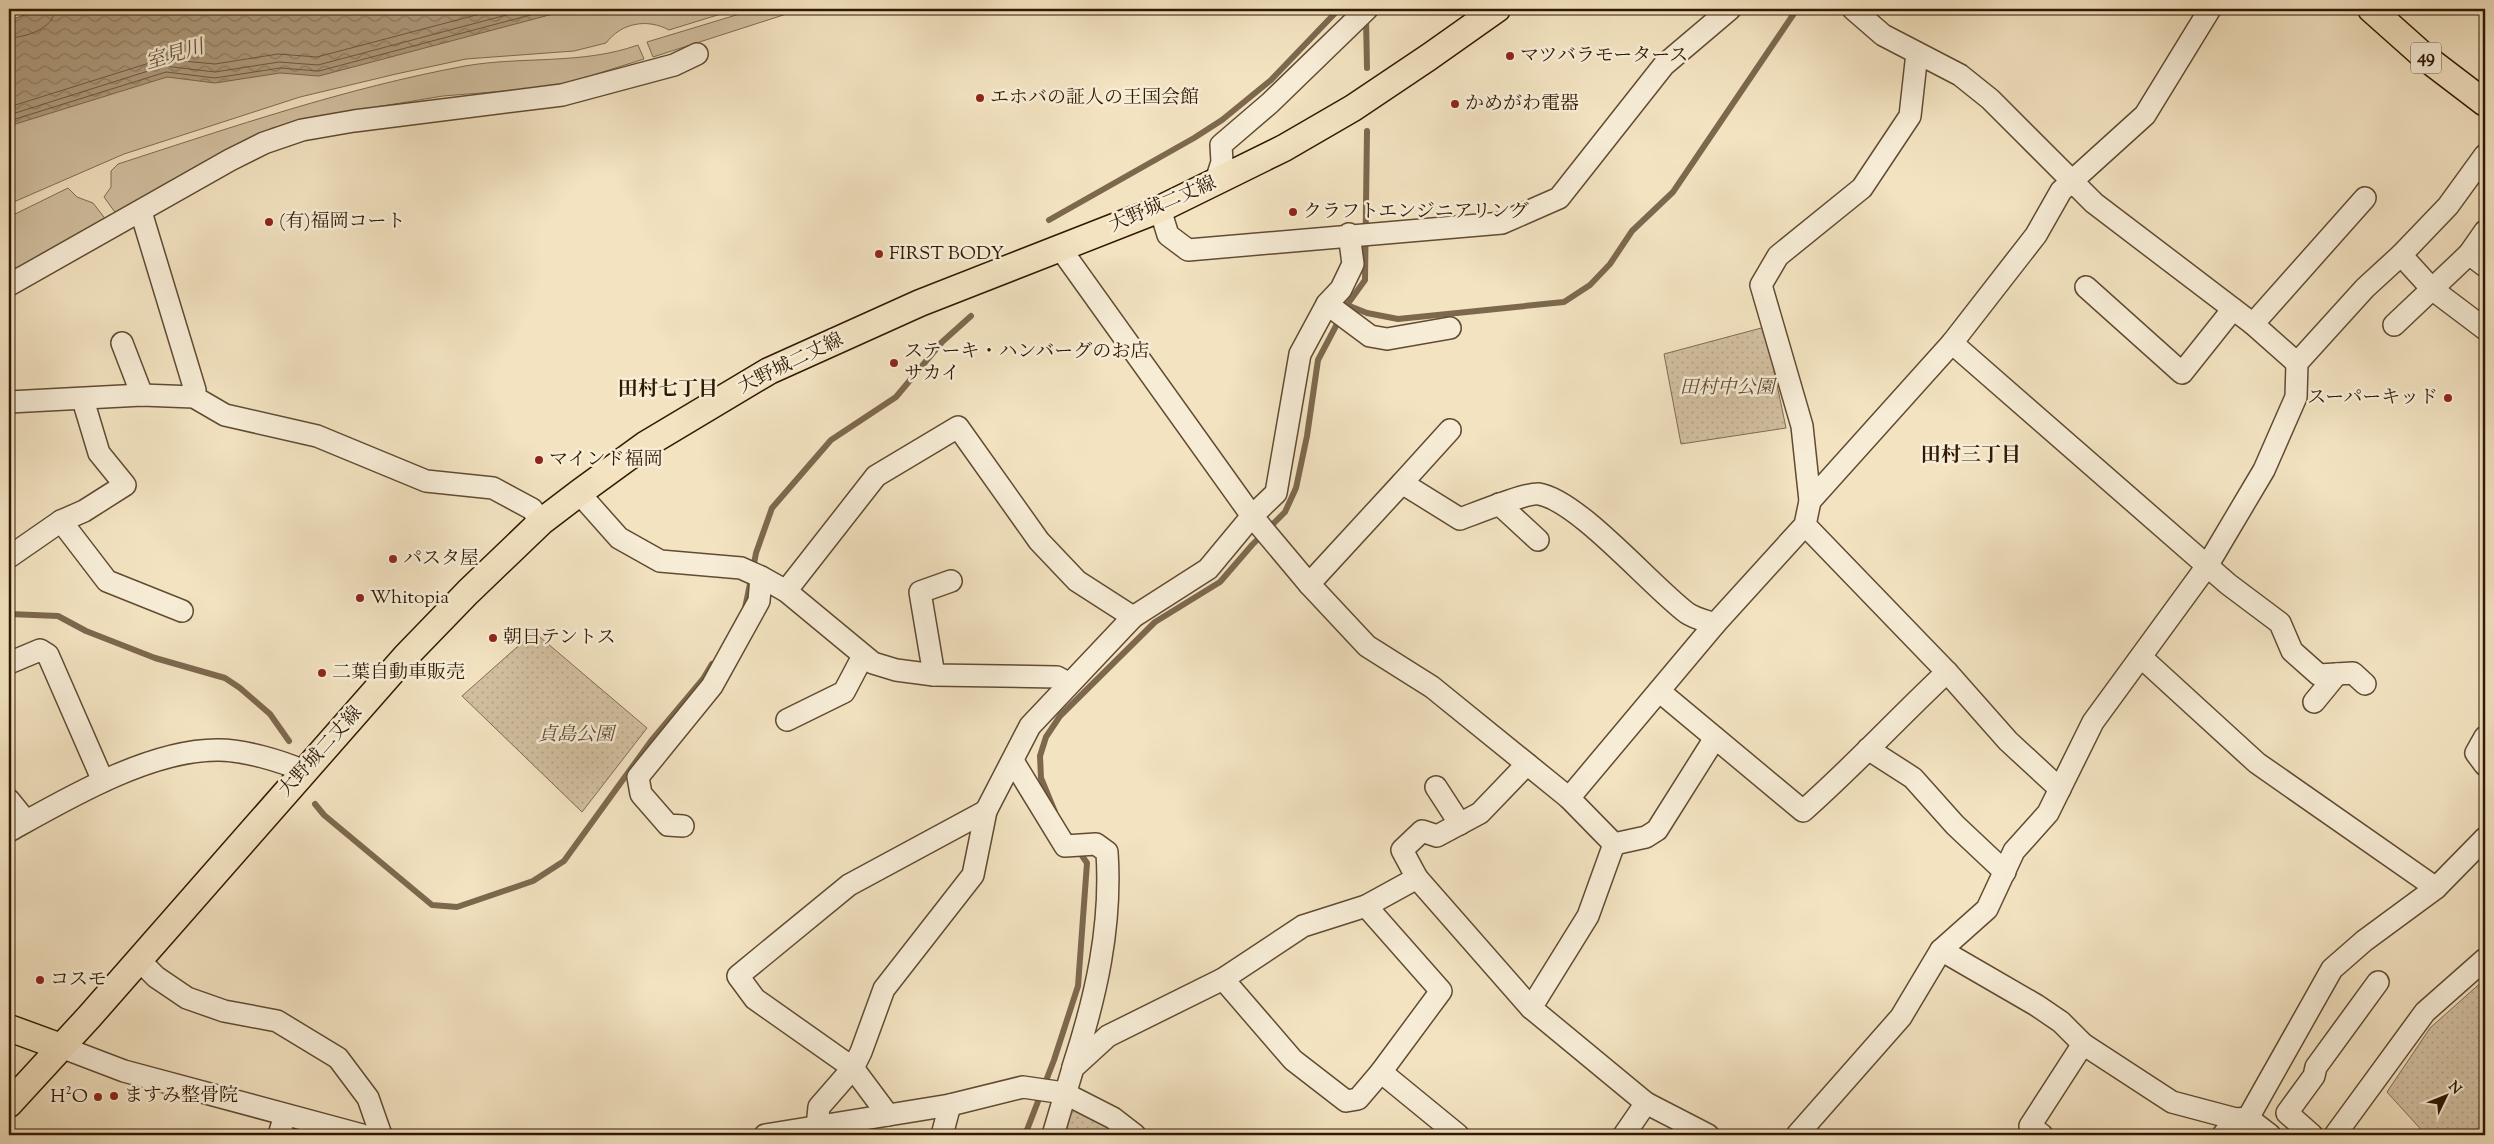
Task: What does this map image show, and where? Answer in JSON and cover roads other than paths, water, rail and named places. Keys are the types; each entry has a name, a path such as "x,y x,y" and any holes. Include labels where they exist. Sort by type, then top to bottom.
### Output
{"main road":[{"name":"大野城二丈線","path":"9,1104 139,960 406,656 468,592 541,522 579,493 645,445 769,371 920,303 1160,209 1215,184 1284,148 1353,108 1437,52 1496,9"},
{"name":"49","path":"2371,9 2426,58 2485,103"},
{"path":"9,1028 61,1047"}],"street":[{"path":"1160,209 1168,235 1188,250 1349,234 1502,223 1559,198 1664,65 1730,9"},
{"path":"1853,9 1883,35 1960,75 1990,99 2094,203 2253,324 2297,363"},
{"path":"1810,500 1952,343 2036,235 2061,191 2145,115 2210,9"},
{"path":"1215,184 1222,162 1221,145 1270,103 1361,15"},
{"path":"1569,798 1715,624 1805,525 1810,500 1802,426 1761,285 1778,256 1862,188 1873,172 1910,116 1917,53"},
{"path":"9,285 230,160 264,143 302,130 354,121 562,95 674,65 697,54"},
{"path":"1797,1135 1901,1016 1940,950 1987,908 2014,851 2048,813 2093,722 2207,566 2264,470 2296,397 2297,363 2365,288 2402,255 2448,206 2485,155"},
{"path":"2253,324 2365,198"},
{"path":"141,212 195,390 194,397"},
{"path":"2394,325 2432,289 2477,260 2485,231"},
{"path":"813,1131 819,1107 853,1068 862,1052 884,989 973,875 986,811 1030,726 1068,683 1133,617 1208,569 1276,493 1300,354 1327,304 1341,289 1353,264 1349,234"},
{"path":"1060,248 1254,519 1309,584 1367,646 1432,687 1569,798 1614,844"},
{"path":"2402,255 2432,289 2485,329"},
{"path":"2086,288 2182,373 2233,309"},
{"path":"1327,304 1370,336 1387,339 1450,328"},
{"path":"122,343 142,395"},
{"path":"1952,343 2207,566 2280,623 2292,651 2319,675 2353,673 2365,684"},
{"path":"9,402 82,400 142,395 194,397 225,415 317,436 426,481 493,488 532,509 541,522"},
{"path":"9,557 61,521 84,511 125,485 99,452 82,400"},
{"path":"786,591 876,476 958,427 1039,541 1077,581 1133,617"},
{"path":"1309,584 1450,430"},
{"path":"1402,483 1460,519 1499,504 1538,494 1562,505 1584,520 1688,614 1715,624"},
{"path":"579,493 619,538 660,561 741,568 786,591 872,663 896,670 934,675 1057,677 1068,683"},
{"path":"1499,504 1538,540"},
{"path":"61,521 107,582 182,611"},
{"path":"1805,525 1947,672 2008,741 2060,789"},
{"path":"683,826 668,825 641,794 638,777 712,686 759,601 761,577"},
{"path":"934,675 920,592 951,581"},
{"path":"9,663 40,650 48,655 103,781"},
{"path":"787,720 844,692 862,656"},
{"path":"2141,657 2257,763 2436,888"},
{"path":"1659,691 1803,811 1853,767 1868,749 1947,672"},
{"path":"2314,702 2337,674"},
{"path":"2485,737 2476,753 2485,765"},
{"path":"1614,844 1646,837 1657,830 1715,738"},
{"path":"1868,749 1912,778 1955,825 2005,872"},
{"path":"9,800 17,826 103,781 175,755 220,750 284,762 304,771"},
{"path":"1013,761 1064,846 1096,844 1107,852 1109,883 1104,949 1091,1013 1064,1093 1053,1135"},
{"path":"1526,764 1480,813 1438,836 1422,831 1402,850 1417,878 1531,1008 1646,1104 1708,1135"},
{"path":"1436,787 1460,824"},
{"path":"888,1115 853,1068 755,999 738,976 849,885 986,811"},
{"path":"2236,1124 2332,969 2364,941 2436,888 2485,838"},
{"path":"1531,1008 1588,916 1614,844"},
{"path":"1073,1068 1108,1036 1223,979 1303,926 1366,906 1417,878"},
{"path":"1223,979 1292,1060 1346,1101 1358,1099 1381,1072 1441,991 1366,906"},
{"path":"1940,950 2036,1005 2061,1022 2083,1044 2172,1102 2270,1135"},
{"path":"2335,1135 2425,1012 2485,959"},
{"path":"139,960 156,977 187,998 224,1011 277,1021 338,1058 368,1098 381,1135"},
{"path":"2312,1135 2287,1113 2314,1076 2316,1068 2378,982"},
{"path":"2042,1135 2030,1126 2083,1044"},
{"path":"61,1047 124,1071 282,1125 362,1135"},
{"path":"1381,1072 1458,1135"},
{"path":"765,1135 813,1131 888,1115 950,1105 1023,1087 1064,1093 1114,1118 1135,1135"},
{"path":"1624,1135 1646,1104"},
{"path":"942,1135 950,1105"}],"water":[{"name":"室見川","path":"43,9 572,9 319,76 280,73 215,83 167,77 9,126 9,20"}],"waterway":[{"path":"1049,220 1194,138 1222,120 1271,80 1339,9"},
{"path":"1347,305 1367,313 1398,319 1564,302 1590,285 1610,264 1632,231 1673,192 1797,9"},
{"path":"1366,17 1367,68"},
{"path":"1055,812 1041,778 1040,756 1046,737 1060,716 1155,622 1220,582 1252,545 1285,512 1296,488 1307,436 1318,360 1347,305 1365,280 1367,131"},
{"path":"753,569 756,553 772,508 831,440 896,397 942,342 971,316"},
{"path":"745,608 751,579"},
{"path":"9,614 58,616 86,631 155,658 225,678 240,688 270,714 289,741"},
{"path":"315,804 324,815 432,905 457,907 533,881 564,861 651,741 703,679 712,664"},
{"path":"1025,1135 1054,1060 1078,986 1087,863 1078,850"}],"place":[{"name":"マツバラモータース","path":"1510,56"},
{"name":"エホバの証人の王国会館","path":"980,98"},
{"name":"かめがわ電器","path":"1455,104"},
{"name":"クラフトエンジニアリング","path":"1293,212"},
{"name":"(有)福岡コート","path":"269,222"},
{"name":"FIRST BODY","path":"879,254"},
{"name":"ステーキ・ハンバーグのお店 サカイ","path":"894,363"},
{"name":"スーパーキッド","path":"2448,398"},
{"name":"マインド福岡","path":"539,460"},
{"name":"パスタ屋","path":"393,559"},
{"name":"Whitopia","path":"360,598"},
{"name":"朝日テントス","path":"493,638"},
{"name":"二葉自動車販売","path":"322,673"},
{"name":"コスモ","path":"40,980"},
{"name":"ますみ整骨院","path":"114,1096"},
{"name":"H²O","path":"98,1097"}],"district":[{"name":"田村七丁目","path":"668,390"},
{"name":"田村三丁目","path":"1971,456"}],"park label":[{"name":"田村中公園","path":"1727,388"},
{"name":"貞島公園","path":"576,735"}]}
